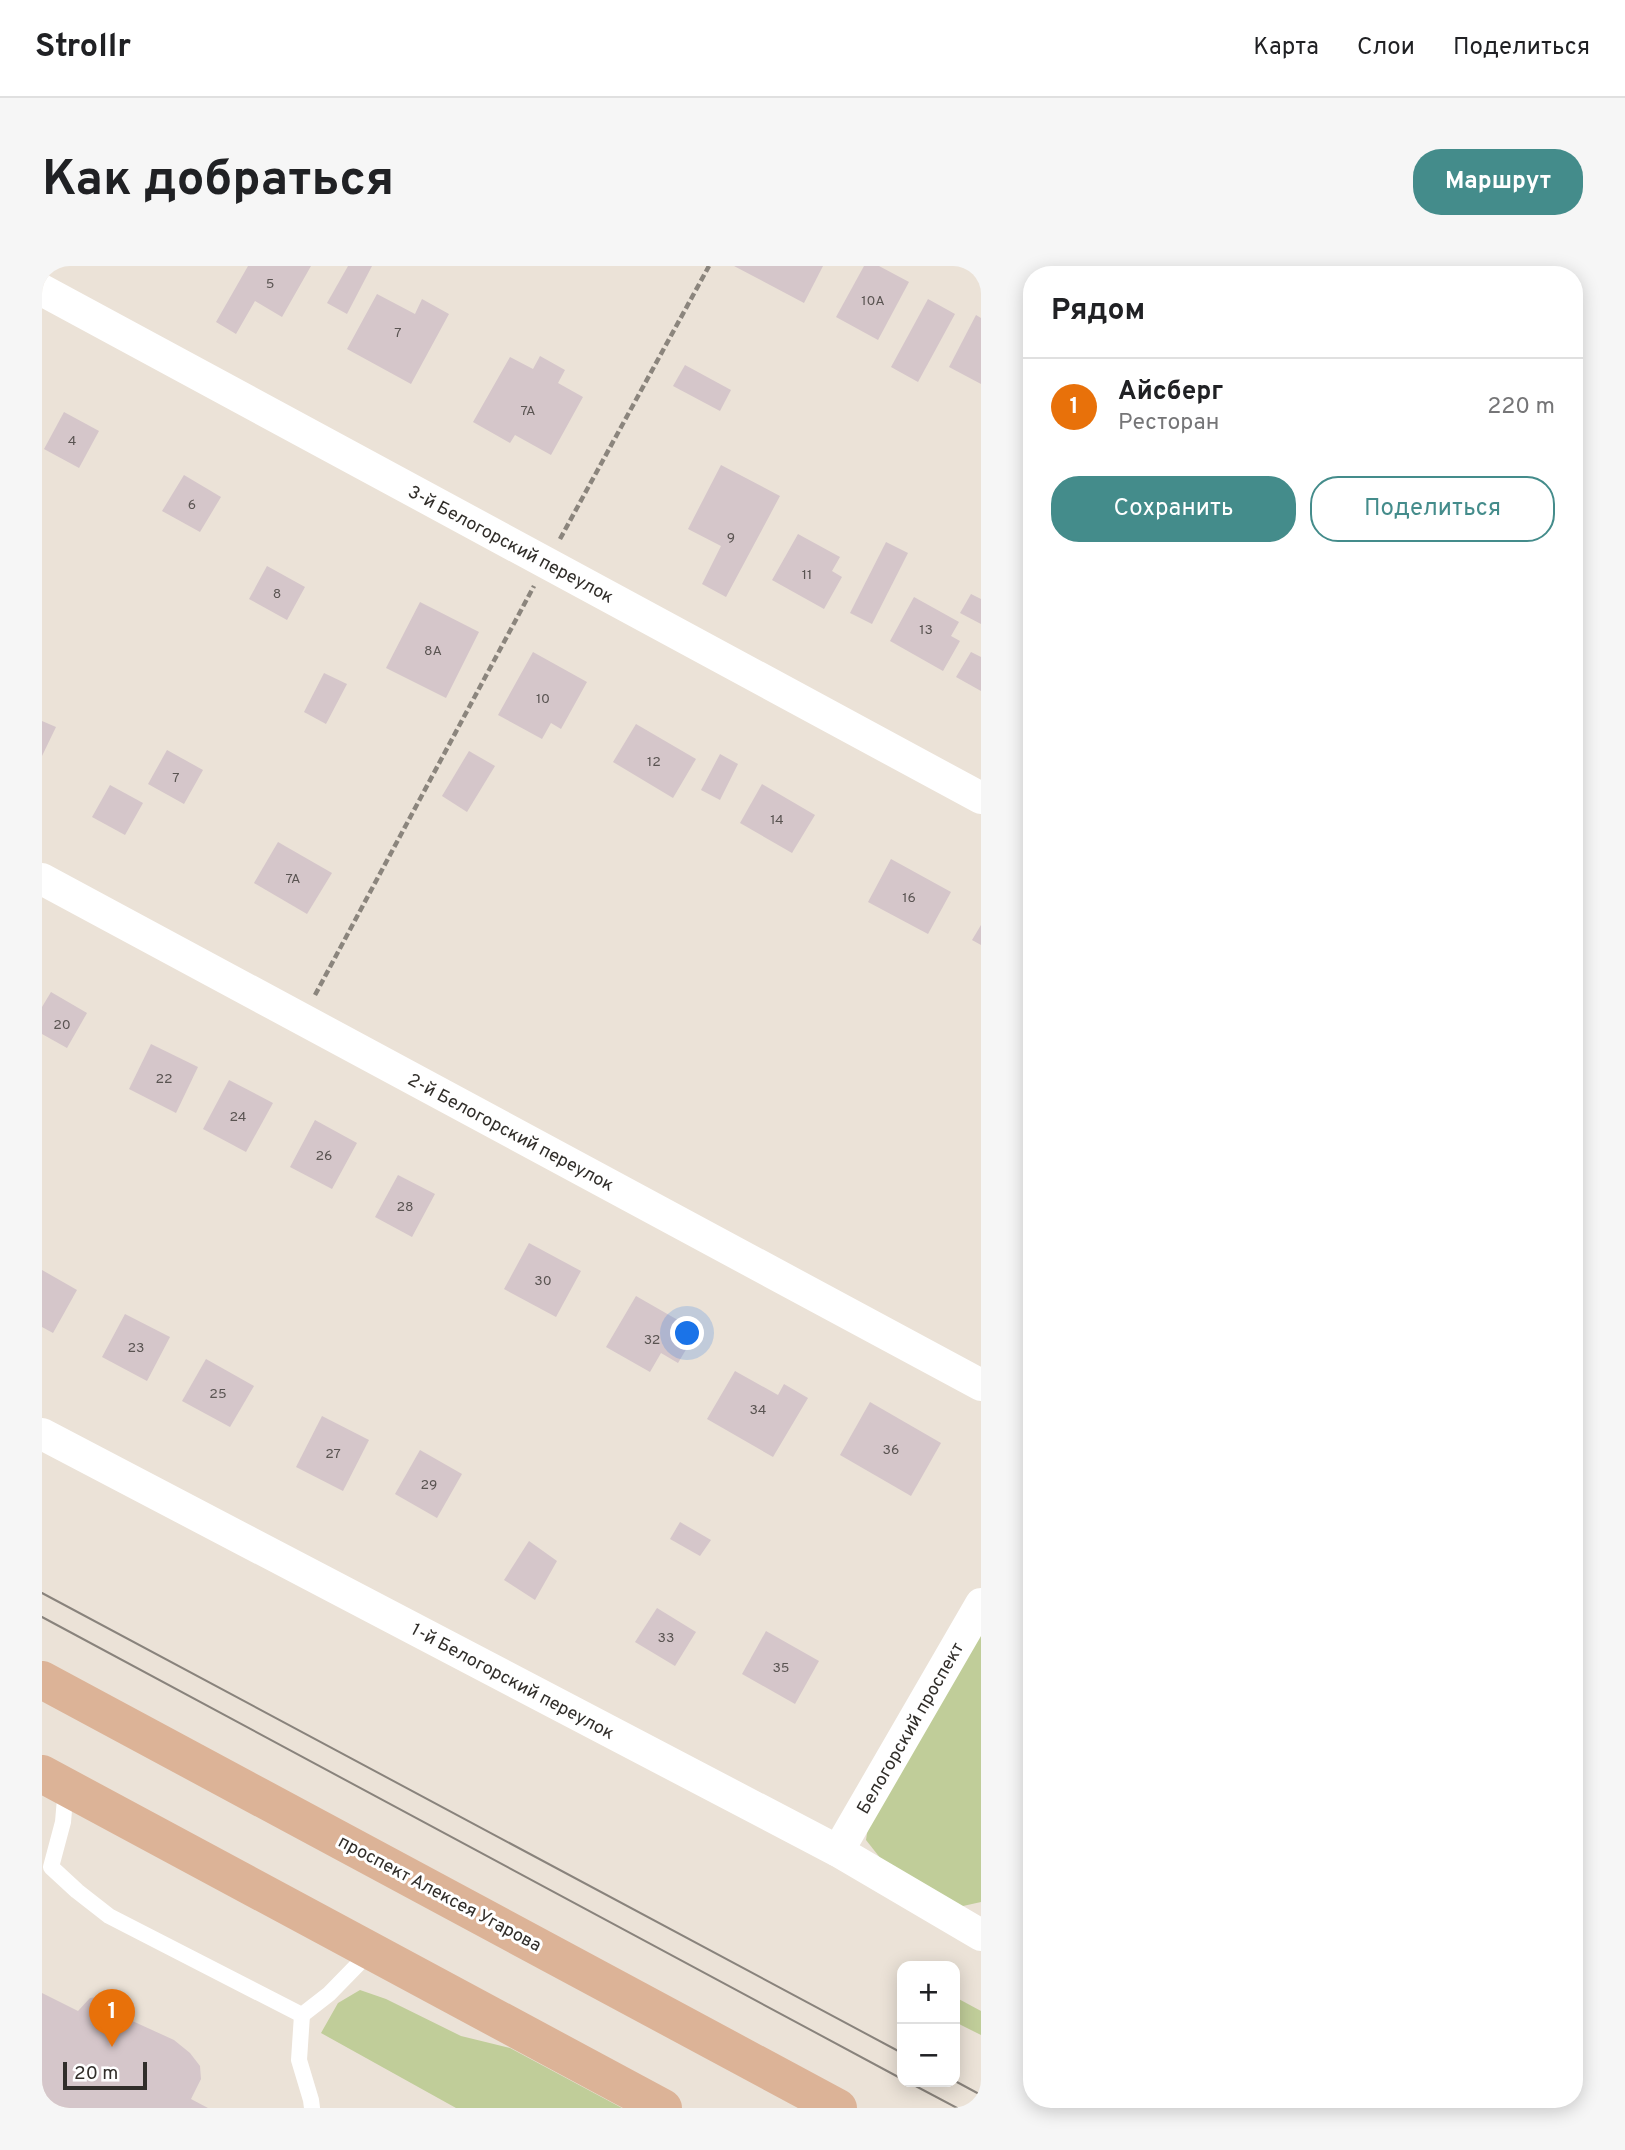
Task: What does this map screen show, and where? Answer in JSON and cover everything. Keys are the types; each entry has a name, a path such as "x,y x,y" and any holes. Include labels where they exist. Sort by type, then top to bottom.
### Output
{"main road":[{"name":"проспект Алексея Угарова","path":"42,1680 838,2108"},
{"path":"54,1781 663,2108"}],"street":[{"name":"3-й Белогорский переулок","path":"42,290 981,797"},
{"name":"2-й Белогорский переулок","path":"42,879 981,1385"},
{"name":"1-й Белогорский переулок","path":"42,1434 838,1851 981,1935"},
{"name":"Белогорский проспект","path":"838,1851 981,1604"}],"lane":[{"path":"42,1882 51,1867 63,1822 54,1781"},
{"path":"51,1867 109,1916 302,2015"},
{"path":"312,2108 299,2060 302,2015 329,1994 371,1951"}],"path":[{"path":"302,1019 546,563 709,266"}],"green space":[{"path":"981,1625 981,1902 954,1908 885,1864 866,1840 870,1814"},
{"path":"360,1990 386,1999 461,2036 510,2048 622,2108 456,2108 321,2033 338,2003"},
{"path":"960,2000 981,2011 981,2035 960,2024"}],"building":[{"path":"248,266 311,266 282,317 255,301 236,334 216,322"},
{"path":"348,266 372,266 347,314 327,303"},
{"path":"734,266 823,266 804,303"},
{"path":"864,266 879,266 909,282 878,340 836,317"},
{"path":"377,294 415,314 422,299 449,314 411,384 347,349"},
{"path":"928,299 955,314 918,382 891,367"},
{"path":"976,315 981,318 981,384 949,367"},
{"path":"540,356 565,370 558,383 583,397 551,455 515,435 510,443 473,422 510,357 533,369"},
{"path":"685,365 731,390 720,411 673,386"},
{"path":"64,412 99,431 79,468 44,449"},
{"path":"721,465 780,496 726,597 702,584 721,546 688,529"},
{"path":"184,475 221,497 200,532 162,511"},
{"path":"798,534 840,557 832,571 842,577 824,609 772,580"},
{"path":"886,542 908,553 872,624 850,613"},
{"path":"267,566 305,587 287,620 249,599"},
{"path":"971,594 981,599 981,624 960,613"},
{"path":"914,597 959,622 951,636 960,641 943,671 890,641"},
{"path":"420,602 479,632 446,698 386,668"},
{"path":"533,652 587,682 561,729 551,723 542,739 498,715"},
{"path":"971,652 981,657 981,691 956,677"},
{"path":"324,673 347,684 326,724 304,712"},
{"path":"42,721 56,727 42,756"},
{"path":"636,724 696,759 673,798 613,762"},
{"path":"167,750 203,770 184,804 148,784"},
{"path":"469,751 495,766 467,812 442,796"},
{"path":"720,754 738,764 720,800 701,790"},
{"path":"762,784 815,815 792,853 740,823"},
{"path":"110,785 143,803 125,835 92,817"},
{"path":"278,842 332,873 307,914 254,883"},
{"path":"891,859 951,892 928,934 868,902"},
{"path":"981,925 981,945 972,940"},
{"path":"51,992 87,1013 67,1048 42,1034 42,1007"},
{"path":"151,1044 198,1067 176,1113 129,1089"},
{"path":"229,1080 273,1103 246,1152 203,1129"},
{"path":"315,1120 357,1143 332,1189 290,1167"},
{"path":"398,1175 435,1194 412,1237 375,1217"},
{"path":"529,1243 581,1271 556,1317 504,1289"},
{"path":"42,1270 77,1290 53,1333 42,1327"},
{"path":"636,1296 697,1331 678,1363 661,1353 650,1372 606,1347"},
{"path":"125,1314 170,1337 147,1381 102,1357"},
{"path":"206,1359 254,1386 230,1427 182,1401"},
{"path":"735,1371 778,1395 784,1384 808,1398 773,1457 707,1419"},
{"path":"870,1402 941,1443 911,1496 840,1455"},
{"path":"322,1416 369,1440 343,1491 296,1467"},
{"path":"420,1450 462,1474 437,1518 395,1494"},
{"path":"680,1522 711,1540 700,1556 670,1539"},
{"path":"529,1541 557,1561 535,1600 504,1580"},
{"path":"657,1608 696,1632 675,1666 635,1642"},
{"path":"766,1631 819,1661 795,1704 742,1674"},
{"path":"42,1993 78,2011 90,1998 105,1996 116,1999 124,2006 128,2019 174,2040 190,2053 200,2066 201,2079 191,2099 208,2108 42,2108"}],"tram line":[{"path":"42,1593 897,2050"},
{"path":"42,1617 897,2076"},
{"path":"960,2084 981,2095"},
{"path":"917,2087 957,2108"}],"place":[{"name":"Айсберг","path":"112,2047"}]}
